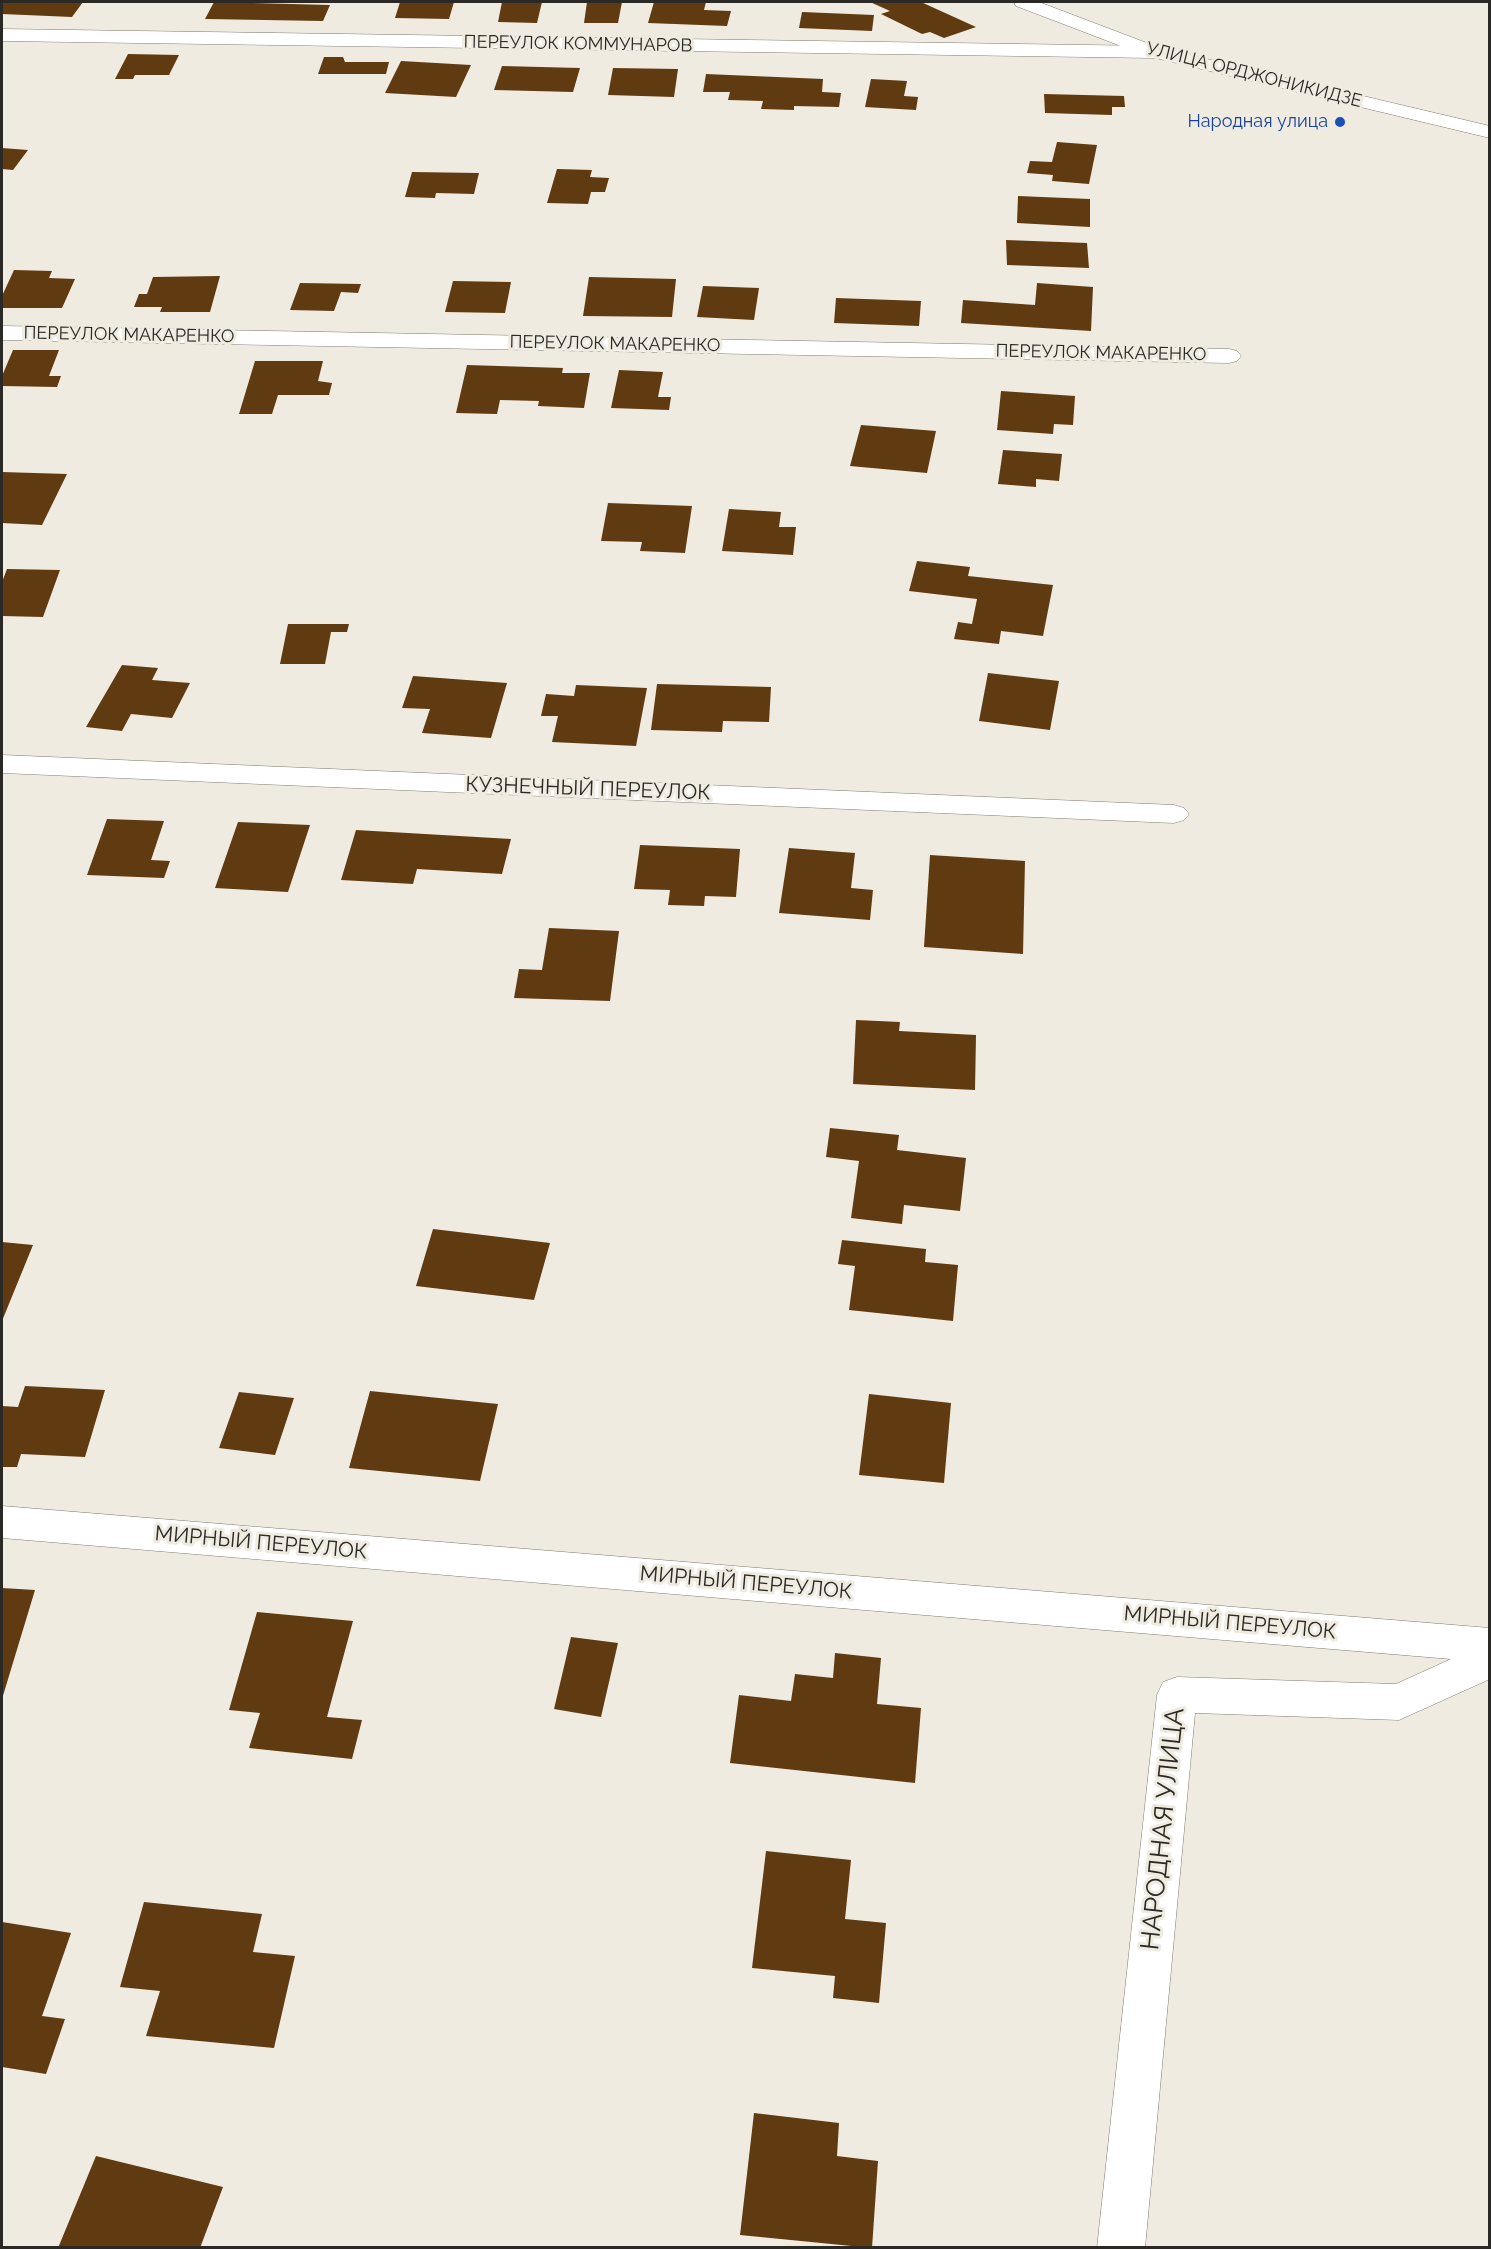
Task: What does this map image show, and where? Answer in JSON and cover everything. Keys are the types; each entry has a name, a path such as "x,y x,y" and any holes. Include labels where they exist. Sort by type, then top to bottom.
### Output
{"street":[{"name":"УЛИЦА ОРДЖОНИКИДЗЕ","path":"1023,2 1154,52 1490,132"},
{"name":"ПЕРЕУЛОК КОММУНАРОВ","path":"2,35 1154,52"},
{"name":"ПЕРЕУЛОК МАКАРЕНКО","path":"2,333 1229,356"},
{"name":"КУЗНЕЧНЫЙ ПЕРЕУЛОК","path":"2,764 1174,814"},
{"name":"МИРНЫЙ ПЕРЕУЛОК","path":"2,1522 1490,1644"},
{"name":"НАРОДНАЯ УЛИЦА","path":"1121,2247 1177,1695 1399,1702 1490,1660"}],"building":[{"path":"2,2 83,2 72,17 2,14"},
{"path":"214,2 330,5 323,21 205,19"},
{"path":"400,2 454,2 449,19 395,18"},
{"path":"502,2 542,2 537,23 498,22"},
{"path":"587,2 622,2 618,23 584,23"},
{"path":"654,2 706,2 704,10 731,11 727,26 648,23"},
{"path":"870,2 921,2 976,27 944,38 930,32 922,34 881,14 890,11"},
{"path":"802,12 874,15 872,31 799,28"},
{"path":"128,54 179,55 169,75 135,75 133,79 115,79"},
{"path":"324,57 343,57 345,62 389,62 386,74 318,74"},
{"path":"401,61 471,65 456,97 385,93"},
{"path":"502,66 580,68 573,92 494,90"},
{"path":"613,68 678,69 674,97 608,95"},
{"path":"706,74 823,79 822,92 841,93 839,107 794,106 794,110 761,109 763,101 728,100 730,92 703,92"},
{"path":"871,79 907,81 904,96 918,97 916,110 865,107"},
{"path":"1044,94 1124,96 1125,107 1112,107 1112,115 1045,113"},
{"path":"1057,142 1097,145 1089,184 1052,181 1053,175 1027,173 1030,161 1052,162"},
{"path":"2,148 28,150 13,170 2,169"},
{"path":"557,169 592,170 590,177 609,178 605,192 591,192 588,204 547,203"},
{"path":"412,172 479,173 474,194 436,193 435,198 405,197"},
{"path":"1018,196 1090,199 1090,227 1017,223"},
{"path":"1006,240 1087,243 1089,268 1007,265"},
{"path":"14,270 52,271 49,278 75,279 62,308 2,308 2,296"},
{"path":"220,276 210,312 160,312 162,307 134,307 139,294 147,294 153,277"},
{"path":"589,277 676,279 672,317 583,316"},
{"path":"453,281 511,282 505,313 445,312"},
{"path":"300,283 361,284 358,293 341,292 334,311 290,310"},
{"path":"1037,283 1093,287 1091,331 961,323 963,300 1035,305"},
{"path":"703,286 759,288 754,320 697,317"},
{"path":"836,298 921,301 919,326 834,323"},
{"path":"13,350 59,350 49,376 61,376 57,387 2,386 2,376"},
{"path":"255,361 323,361 318,381 332,383 329,395 278,395 272,414 239,414"},
{"path":"467,365 563,368 562,373 590,373 584,408 538,406 539,401 500,400 497,414 456,413"},
{"path":"619,370 663,372 658,397 671,397 669,410 611,408"},
{"path":"1001,391 1075,396 1073,425 1054,424 1053,434 997,430"},
{"path":"861,425 936,431 927,473 850,466"},
{"path":"1003,450 1062,454 1059,481 1036,479 1036,487 998,484"},
{"path":"2,472 67,474 42,525 2,523"},
{"path":"608,503 692,506 685,553 640,551 642,542 601,541"},
{"path":"729,509 781,512 779,527 796,527 793,555 722,551"},
{"path":"917,561 970,567 968,576 1053,585 1043,636 1001,631 999,644 954,639 958,622 972,624 977,599 909,591"},
{"path":"7,569 60,570 43,617 2,616 2,582"},
{"path":"288,624 349,624 347,632 331,632 325,664 280,664"},
{"path":"122,665 158,668 152,680 190,683 172,718 131,714 122,731 86,727"},
{"path":"988,673 1059,681 1050,730 979,721"},
{"path":"413,676 507,683 491,738 422,733 430,709 402,708"},
{"path":"657,684 771,687 769,722 723,721 722,732 651,730"},
{"path":"576,685 647,688 636,746 552,742 558,716 541,716 546,694 574,696"},
{"path":"107,819 164,821 151,860 170,861 164,878 87,875"},
{"path":"238,822 310,825 288,892 215,888"},
{"path":"356,830 511,839 502,874 417,869 413,884 341,880"},
{"path":"640,845 740,849 736,897 705,896 704,906 668,905 670,890 634,889"},
{"path":"789,848 855,853 851,888 873,890 870,920 779,913"},
{"path":"930,855 1025,861 1023,954 924,947"},
{"path":"549,928 619,931 610,1001 514,998 519,969 542,970"},
{"path":"856,1020 900,1022 899,1031 976,1035 975,1090 853,1084"},
{"path":"830,1128 899,1135 897,1150 966,1158 960,1211 904,1205 902,1224 851,1218 859,1161 826,1157"},
{"path":"433,1229 550,1243 534,1300 416,1286"},
{"path":"842,1240 926,1249 925,1262 958,1265 953,1321 849,1310 855,1266 838,1264"},
{"path":"2,1242 33,1245 2,1321"},
{"path":"25,1386 105,1390 85,1457 21,1454 17,1467 2,1467 2,1406 18,1407"},
{"path":"370,1391 498,1404 480,1481 349,1468"},
{"path":"239,1392 294,1398 275,1455 219,1448"},
{"path":"869,1394 951,1403 944,1483 859,1475"},
{"path":"2,1588 35,1590 2,1699"},
{"path":"257,1612 353,1621 327,1717 362,1720 352,1759 249,1748 260,1713 229,1710"},
{"path":"571,1637 618,1643 601,1717 554,1709"},
{"path":"835,1653 881,1658 877,1704 921,1708 915,1783 730,1763 739,1695 791,1701 795,1674 833,1678"},
{"path":"766,1851 851,1860 845,1919 886,1923 879,2003 833,1998 835,1976 752,1968"},
{"path":"144,1902 262,1914 253,1952 295,1956 274,2048 146,2036 160,1991 120,1987"},
{"path":"2,1922 71,1933 42,2016 65,2019 46,2074 2,2067"},
{"path":"754,2113 839,2123 837,2156 878,2161 872,2248 740,2235"},
{"path":"96,2156 223,2187 200,2248 58,2248"}],"place":[{"name":"Народная улица","path":"1340,122"}]}
